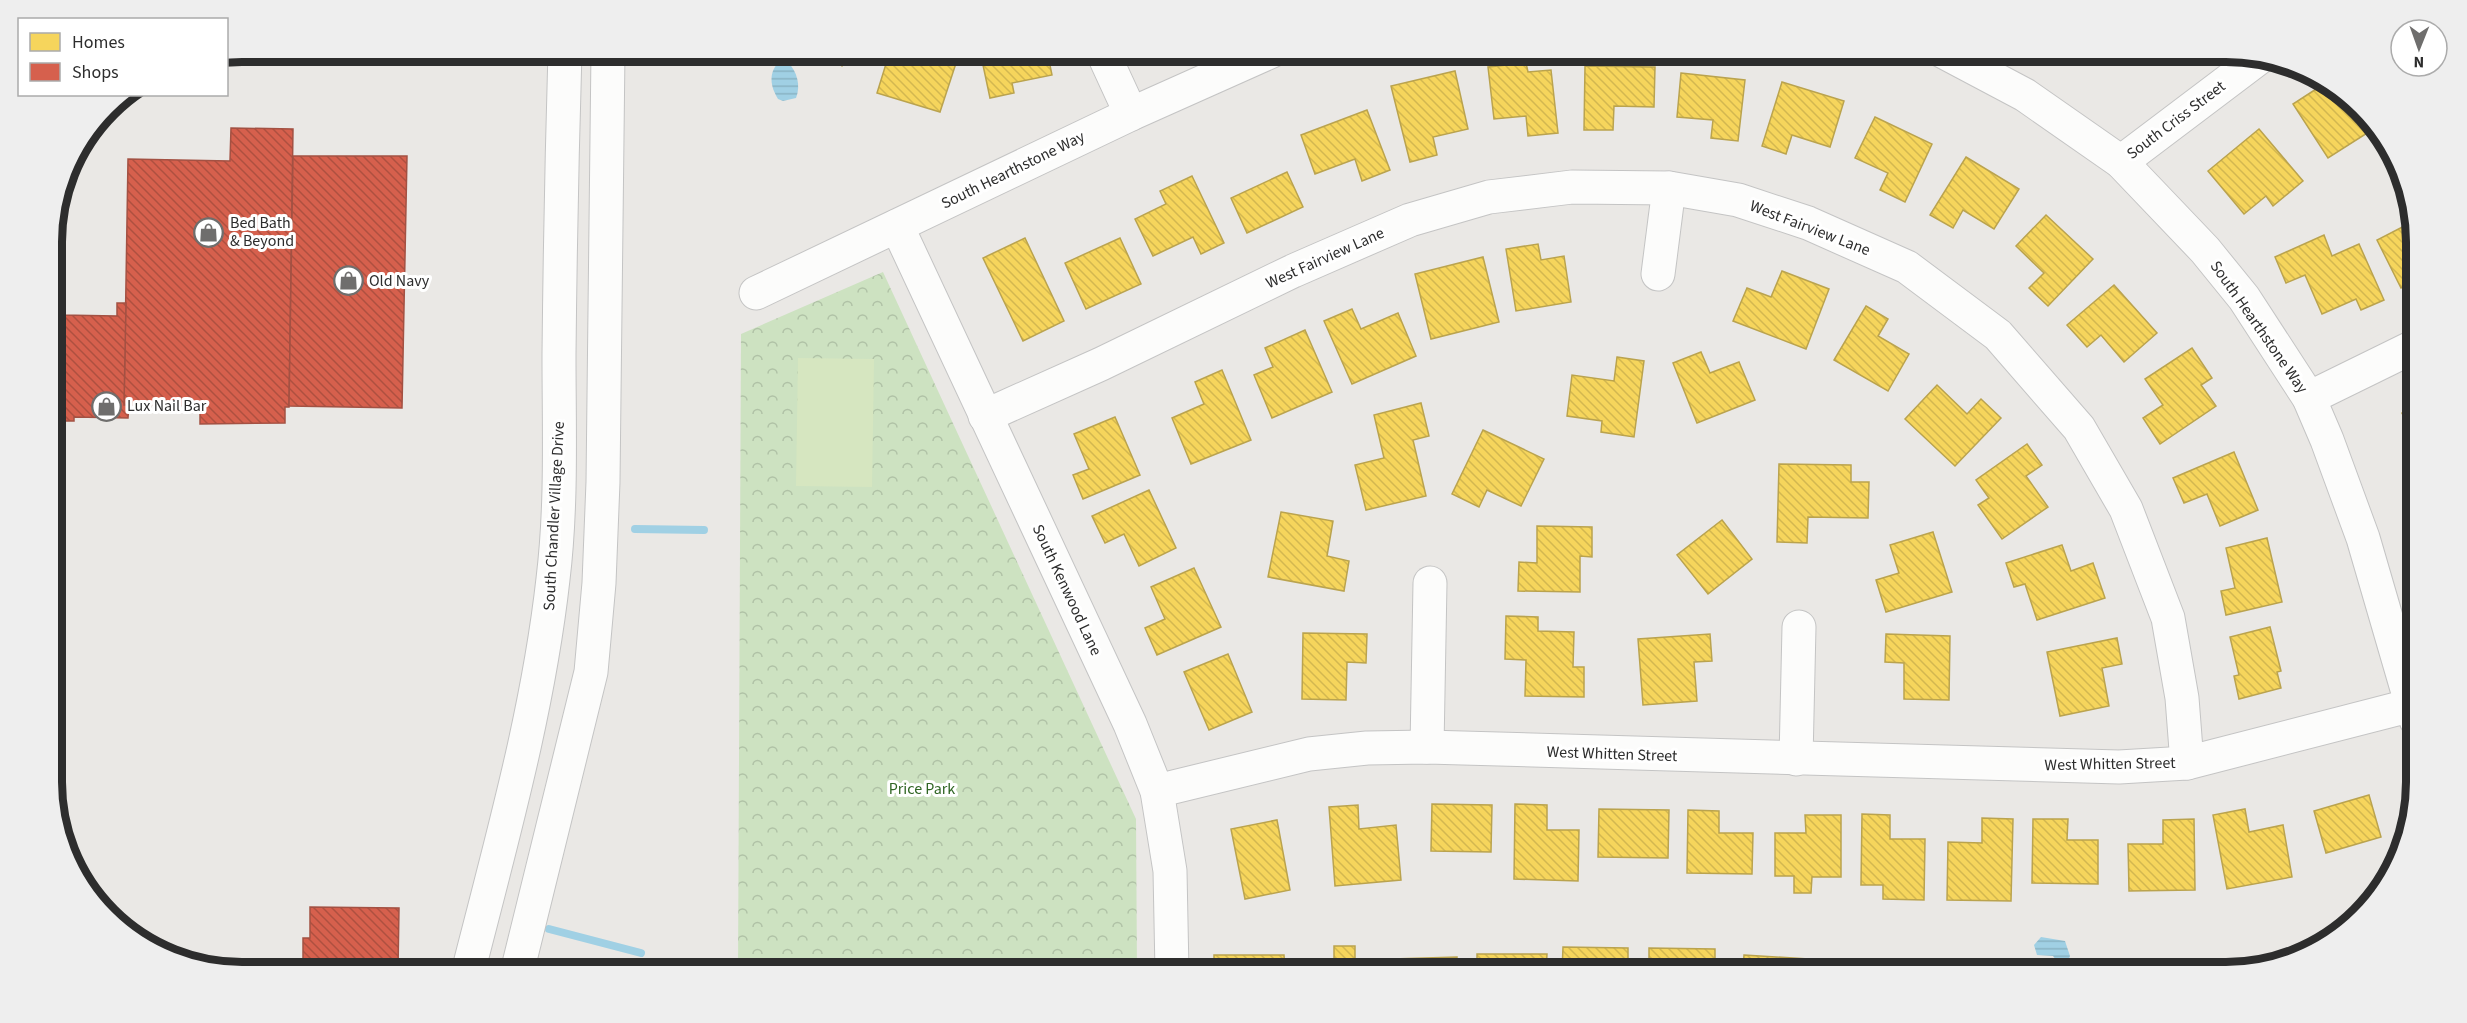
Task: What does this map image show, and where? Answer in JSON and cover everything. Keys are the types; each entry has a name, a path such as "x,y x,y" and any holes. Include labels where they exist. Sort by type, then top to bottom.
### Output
{"street":[{"name":"South Chandler Village Drive","path":"471,962 522,763 542,667 554,577 558,482 565,62"},
{"path":"520,962 591,672 599,583 603,482 608,62"},
{"path":"1107,62 1131,114"},
{"name":"South Hearthstone Way","path":"756,293 1131,114 1247,62"},
{"name":"South Hearthstone Way","path":"1963,62 2025,95 2121,162 2161,201 2231,282 2309,398 2363,538 2406,683"},
{"name":"South Criss Street","path":"2121,162 2251,64"},
{"name":"West Fairview Lane","path":"985,416 1101,364 1293,271 1410,220 1489,197 1572,187 1669,188 1738,200 1798,220 1907,267 1998,335 2079,428 2127,509 2168,618 2182,698 2187,763"},
{"path":"1658,274 1669,188"},
{"name":"South Kenwood Lane","path":"897,226 1130,724 1157,791 1170,871 1172,962"},
{"path":"2309,398 2406,350"},
{"path":"1427,747 1430,583"},
{"path":"1796,759 1799,627"},
{"name":"West Whitten Street","path":"1157,791 1310,754 1367,748 1427,747 2119,767 2187,763 2406,712"}],"green space":[{"name":"Price Park","path":"883,272 1136,819 1137,962 738,962 741,334"},
{"path":"798,358 874,359 872,487 796,486"}],"water":[{"path":"779,62 788,62 794,70 798,84 796,98 783,101 778,99 771,79"},
{"path":"2041,937 2065,941 2070,956 2068,961 2057,961 2053,956 2037,955 2034,945"}],"building: Homes":[{"path":"887,62 956,62 940,112 877,93"},
{"path":"982,62 1049,62 1052,75 1012,83 1014,93 990,98"},
{"path":"1526,63 1528,72 1551,70 1558,133 1528,136 1526,116 1494,119 1488,67"},
{"path":"1585,66 1655,67 1654,107 1614,106 1613,130 1584,130"},
{"path":"1455,71 1468,129 1433,137 1437,155 1410,162 1391,86"},
{"path":"1681,73 1745,80 1738,141 1711,138 1713,120 1677,117"},
{"path":"1782,82 1844,101 1830,147 1792,135 1786,154 1762,146"},
{"path":"2318,88 2353,114 2368,132 2328,158 2293,104"},
{"path":"1367,110 1390,170 1362,181 1355,159 1315,174 1301,135"},
{"path":"1875,117 1932,144 1905,202 1880,190 1888,173 1855,158"},
{"path":"2259,129 2303,181 2273,206 2266,196 2244,214 2208,171"},
{"path":"1966,157 2019,189 1994,229 1963,210 1953,228 1930,215"},
{"path":"1287,172 1303,207 1247,233 1231,198"},
{"path":"1192,176 1224,243 1201,254 1193,237 1153,256 1135,219 1166,204 1160,191"},
{"path":"2046,215 2093,259 2048,306 2029,288 2044,273 2016,246"},
{"path":"2405,226 2406,286 2401,288 2377,240"},
{"path":"2324,235 2332,256 2359,244 2384,300 2361,310 2356,299 2322,314 2305,275 2286,283 2275,257"},
{"path":"1025,238 1064,321 1023,341 983,258"},
{"path":"1120,238 1141,284 1086,309 1065,263"},
{"path":"1538,244 1541,260 1564,256 1571,302 1516,311 1506,249"},
{"path":"1483,257 1499,322 1431,339 1415,274"},
{"path":"1782,271 1829,289 1806,349 1733,321 1747,288 1771,297"},
{"path":"2114,285 2157,333 2124,362 2101,335 2087,347 2067,325"},
{"path":"1866,306 1888,319 1878,336 1909,354 1888,391 1834,360"},
{"path":"1352,309 1361,329 1398,313 1416,356 1352,384 1324,321"},
{"path":"1305,330 1332,392 1272,418 1254,375 1273,367 1265,348"},
{"path":"2192,348 2212,378 2201,385 2216,406 2160,444 2143,418 2163,405 2145,379"},
{"path":"1701,352 1710,373 1739,362 1755,400 1697,423 1673,363"},
{"path":"1617,357 1644,361 1634,437 1601,432 1602,421 1567,416 1572,375 1614,381"},
{"path":"1222,370 1251,440 1191,464 1172,418 1204,404 1195,382"},
{"path":"1937,385 1967,414 1981,399 2001,418 1955,466 1905,419"},
{"path":"1421,403 1429,436 1413,440 1426,496 1366,510 1355,465 1384,458 1374,415"},
{"path":"1115,417 1140,475 1083,499 1073,475 1089,469 1074,434"},
{"path":"1483,430 1544,459 1521,506 1487,490 1479,507 1452,494"},
{"path":"2027,444 2042,465 2026,476 2048,507 2002,539 1978,505 1989,498 1976,480"},
{"path":"2234,452 2258,510 2220,526 2207,494 2184,503 2173,478"},
{"path":"1779,464 1851,465 1851,482 1869,482 1868,518 1808,517 1807,543 1777,542"},
{"path":"1149,490 1176,548 1139,566 1124,534 1105,543 1092,516"},
{"path":"1281,512 1333,521 1327,556 1349,561 1344,591 1268,577"},
{"path":"1722,520 1752,559 1708,594 1677,555"},
{"path":"1537,526 1592,527 1592,557 1580,556 1580,592 1518,591 1519,562 1537,563"},
{"path":"1933,532 1952,592 1886,612 1876,580 1899,573 1890,545"},
{"path":"2267,538 2282,602 2226,615 2221,591 2235,588 2226,548"},
{"path":"2062,545 2071,571 2093,563 2105,598 2037,620 2025,584 2014,587 2006,563"},
{"path":"1194,568 1221,627 1157,655 1145,628 1165,619 1151,587"},
{"path":"1506,616 1538,617 1538,631 1574,632 1573,667 1584,667 1584,697 1525,696 1526,660 1505,659"},
{"path":"2270,627 2281,671 2277,672 2281,688 2239,699 2234,676 2239,675 2230,637"},
{"path":"1303,633 1367,634 1366,663 1347,662 1346,700 1302,699"},
{"path":"1710,634 1712,661 1694,662 1697,701 1643,705 1638,639"},
{"path":"1886,634 1950,636 1949,700 1904,699 1904,663 1885,662"},
{"path":"2117,638 2122,664 2102,668 2109,706 2060,716 2047,652"},
{"path":"1228,654 1252,712 1209,730 1184,672"},
{"path":"2369,795 2381,837 2326,853 2314,811"},
{"path":"1432,804 1492,805 1491,852 1431,851"},
{"path":"1515,804 1547,805 1547,830 1579,830 1578,881 1514,879"},
{"path":"1358,805 1359,829 1396,825 1401,880 1335,886 1329,807"},
{"path":"1599,809 1669,810 1668,858 1598,857"},
{"path":"2245,809 2249,832 2283,825 2292,877 2227,889 2213,815"},
{"path":"1688,810 1719,811 1719,833 1753,833 1752,874 1687,873"},
{"path":"1862,814 1890,815 1890,839 1925,839 1924,900 1883,899 1883,885 1861,885"},
{"path":"1805,815 1841,815 1841,877 1812,877 1811,893 1794,893 1794,876 1775,876 1775,833 1806,833"},
{"path":"1982,818 2013,819 2011,901 1947,900 1948,842 1982,843"},
{"path":"2033,819 2068,819 2067,840 2098,840 2098,884 2032,883"},
{"path":"2194,819 2195,890 2129,891 2128,844 2163,844 2163,820"},
{"path":"1277,820 1290,890 1245,899 1231,829"},
{"path":"1334,946 1355,946 1355,959 1369,959 1369,961 1306,961 1334,961"},
{"path":"1563,947 1628,948 1628,961 1562,961"},
{"path":"1649,948 1715,949 1715,961 1649,961"},
{"path":"1477,954 1547,954 1547,961 1477,961"},
{"path":"1214,955 1284,955 1284,961 1214,962"},
{"path":"1744,955 1808,959 1808,961 1744,961"},
{"path":"1457,957 1457,961 1393,961 1393,959"}],"building: Shops":[{"name":"Bed Bath & Beyond","path":"231,128 293,129 289,407 285,407 285,423 200,424 200,406 124,405 128,159 230,161"},
{"name":"Old Navy","path":"293,156 407,156 402,408 289,406"},
{"path":"117,303 126,303 124,405 129,405 128,418 74,417 74,421 62,421 62,315 117,316"},
{"path":"310,907 399,908 398,962 303,962 303,938 310,938"}],"waterway":[{"path":"635,529 704,530"},
{"path":"549,929 641,953"}],"place":[{"name":"Bed Bath & Beyond","path":"209,232"},
{"name":"Old Navy","path":"348,281"},
{"name":"Lux Nail Bar","path":"106,406"}]}
